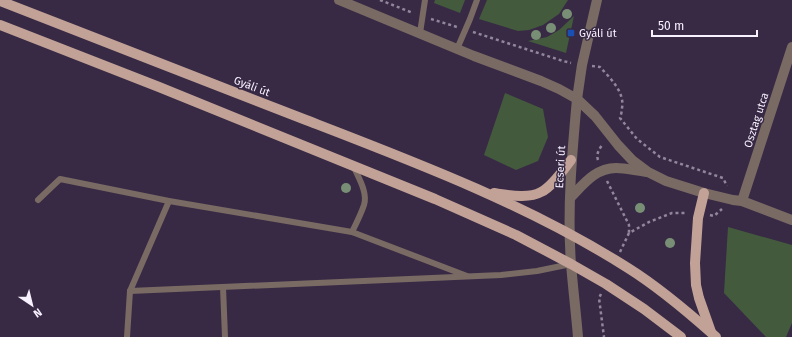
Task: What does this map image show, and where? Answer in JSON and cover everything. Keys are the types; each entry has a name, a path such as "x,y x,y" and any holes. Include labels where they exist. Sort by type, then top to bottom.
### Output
{"main road":[{"name":"Gyáli út","path":"0,1 436,171 541,219 630,269 687,311 714,335"},
{"path":"0,25 159,86 353,165 516,235 606,284 644,309 681,337"},
{"path":"483,192 512,196 534,195 542,192 550,185 571,160"},
{"path":"704,193 699,213 695,263 696,285 699,298 714,335"},
{"path":"644,309 671,337"}],"street":[{"path":"339,0 456,49 559,89 577,100 595,116 618,146 632,160 648,172 666,181 704,193 738,201 792,220"},
{"name":"Ecseri út","path":"578,337 571,264 571,160 582,65 597,0"},
{"name":"Osztag utca","path":"738,201 792,47"},
{"path":"570,198 586,181 602,171 616,168 648,172"}],"lane":[{"path":"420,34 425,0"},
{"path":"456,49 477,0"},
{"path":"352,232 364,204 362,184 353,165"},
{"path":"38,200 60,179 169,201 352,232 468,276"},
{"path":"127,337 130,291 169,201"},
{"path":"130,291 537,272 571,264"},
{"path":"223,287 225,337"}],"path":[{"path":"380,0 422,17 563,61 600,67 616,85 622,97 623,107 620,118 637,139 660,157 723,178 729,190 738,201 714,216 699,213 672,214 648,222 629,234 616,261"},
{"path":"604,337 599,298 606,284"}],"green space":[{"path":"435,0 465,0 460,13 434,3"},
{"path":"487,0 568,0 559,14 543,25 529,30 518,31 479,19"},
{"path":"574,16 566,53 528,41 547,37 559,30"},
{"path":"505,93 543,109 548,137 538,161 516,170 484,155"},
{"path":"728,227 792,245 792,323 786,337 766,337 724,293"}],"place":[{"name":"Gyáli út","path":"571,33"}]}
